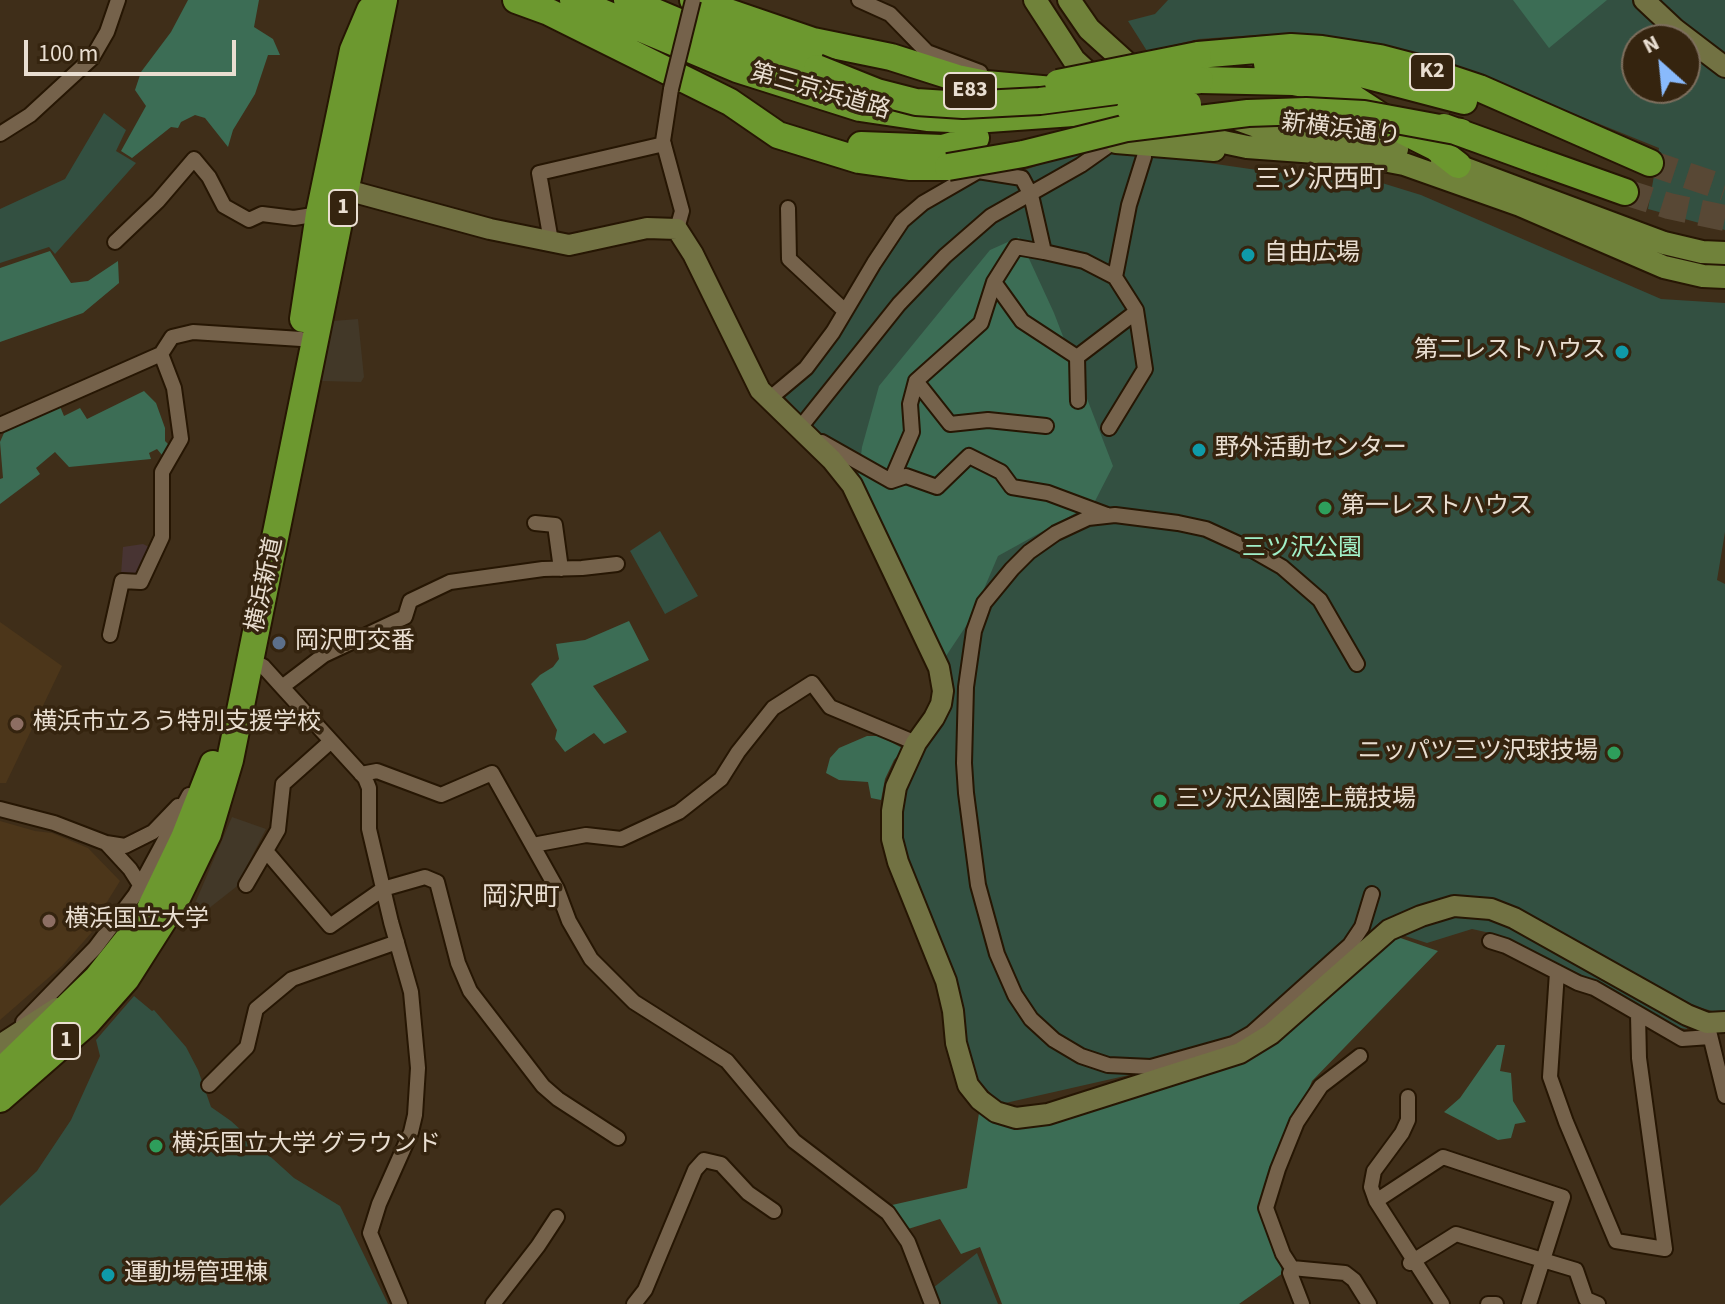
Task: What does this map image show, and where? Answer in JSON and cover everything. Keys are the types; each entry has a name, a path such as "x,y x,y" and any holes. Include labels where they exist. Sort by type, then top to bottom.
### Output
{"highway":[{"path":"353,50 354,0"},
{"name":"横浜新道","path":"0,1072 97,978 147,915 184,838 216,759 244,657 335,188 353,50 372,0"},
{"name":"横浜新道","path":"0,1099 87,1023 126,979 175,902 212,819 230,760 244,657 290,407 319,214 335,188 384,0"},
{"path":"516,0 561,6 730,102 778,135 833,153 883,164 948,167 1023,154 1127,128 1248,113 1306,111 1364,114 1461,132"},
{"name":"第三京浜道路","path":"627,0 686,25 776,56 904,88 962,91 1051,84 1124,70"},
{"path":"693,0 813,41 891,57 957,78 1130,106 1163,88"},
{"name":"第三京浜道路","path":"561,6 659,37 776,84 860,108 927,118 974,120 1013,119 1130,106"},
{"path":"659,37 742,84 807,111 862,127 976,138 1074,134 1116,142"},
{"name":"K2","path":"1124,70 1199,67 1291,47 1380,58 1479,88 1649,165 1441,93 1357,73 1267,64"},
{"path":"817,68 916,102 963,105 1040,101 1199,67 1331,89 1350,96 1458,165"},
{"name":"K2","path":"1130,106 1235,100 1355,105 1461,132 1625,192"},
{"path":"730,102 812,132 869,147 943,148 976,138"}],"main road":[{"name":"新横浜通り","path":"1035,0 1074,60 1130,106 1195,136 1251,147 1357,155 1404,164 1520,205 1664,267 1703,276 1725,277"},
{"name":"新横浜通り","path":"1069,0 1089,29 1146,81 1178,98 1256,126 1350,136 1458,165 1664,243 1702,252 1725,253"},
{"path":"1116,142 1231,152 1251,147"}],"street":[{"path":"693,0 663,131 682,211 677,229 693,254 760,390 832,460 859,497 939,668 943,691 941,704 900,774 893,798 891,829 894,849 949,989 956,1043 968,1085 980,1100 1006,1116 1025,1119 1240,1053 1271,1034 1389,930 1454,906 1491,909 1514,918 1714,1027"},
{"path":"859,0 890,14 927,52 1026,88 1074,60"},
{"path":"1644,0 1675,29 1725,67"},
{"path":"0,134 30,115 92,58 107,32 116,2"},
{"path":"799,429 899,304 945,256 991,216 1116,142 1130,106 1163,88"},
{"path":"769,399 806,368 902,221 923,203 978,171 1030,149 1057,142 1116,142"},
{"path":"551,241 539,173 664,144"},
{"path":"1115,277 1129,205 1144,157"},
{"path":"115,242 158,201 194,159 209,177 224,206 249,220 262,214 294,218 319,214"},
{"path":"978,171 1022,178 1031,195 1044,252"},
{"path":"335,188 490,229 569,245 647,228 677,229"},
{"path":"788,208 789,259 845,311"},
{"path":"891,481 912,432 910,404 916,381 981,323 994,282 1016,247 1084,261 1115,277 1136,312 1145,369 1109,428"},
{"path":"994,282 1022,321 1077,357"},
{"path":"1077,357 1136,312"},
{"path":"0,425 161,354 172,337 193,332 301,339"},
{"path":"110,635 122,581 141,582 162,537 162,472 181,439 174,388 161,354"},
{"path":"1077,357 1078,401"},
{"path":"916,381 950,424 988,420 1046,426"},
{"path":"799,429 891,481 906,476 937,487 969,456 1001,472 1012,487 1048,493 1108,516"},
{"path":"1357,664 1320,600 1282,567 1254,551 1206,529 1167,521 1108,516 1088,518 1071,525 1029,552 984,603 974,631 966,687 964,763 969,832 978,885 990,932 1009,982 1023,1007 1042,1030 1066,1049 1108,1065 1151,1067 1233,1044 1273,1017 1350,945 1362,927 1372,894"},
{"path":"535,523 555,525 561,569"},
{"path":"282,687 324,655 405,617 410,601 450,582 617,564"},
{"path":"244,657 263,666 361,774 369,788 369,829 409,981 418,1068 411,1132 379,1204 370,1233 400,1304"},
{"path":"533,845 586,835 621,839 679,812 721,779 773,708 812,683 830,707 916,743"},
{"path":"246,885 278,830 283,784 330,742"},
{"path":"0,809 54,823 106,843 125,846 153,832 216,759"},
{"path":"361,774 377,771 441,795 492,773 591,959 634,1002 727,1061 794,1141 888,1213 908,1242 932,1304"},
{"path":"0,1044 95,948 141,884 191,791"},
{"path":"106,843 141,884 147,915"},
{"path":"266,851 330,926 383,889 425,877 437,882 458,963 470,991 543,1086 618,1138"},
{"path":"1490,941 1594,988 1682,1039 1714,1027"},
{"path":"209,1085 247,1047 256,1009 292,979 397,942"},
{"path":"1557,972 1550,1077 1566,1122 1616,1241 1665,1249 1639,1058 1638,1015"},
{"path":"0,1044 81,995"},
{"path":"1714,1027 1725,1096"},
{"path":"1360,1056 1321,1086 1297,1122 1266,1208 1283,1254 1292,1268 1345,1273 1366,1296"},
{"path":"1408,1097 1408,1120 1374,1171 1371,1187 1412,1262 1442,1304"},
{"path":"1376,1201 1443,1157 1563,1197 1529,1304"},
{"path":"634,1304 645,1290 695,1170 704,1160 721,1164 748,1193 774,1211"},
{"path":"493,1304 557,1217"},
{"path":"1412,1262 1456,1234 1576,1270 1586,1299 1598,1304"},
{"path":"1292,1268 1290,1273 1302,1304"},
{"path":"1488,1304 1496,1304"}],"shaded area":[{"path":"358,319 364,377 361,382 322,381 333,321"},
{"path":"143,544 149,547 140,572 134,577 121,575 123,547"},
{"name":"横浜市立ろう特別支援学校","path":"0,622 62,666 6,783 0,783"},
{"path":"232,817 266,829 236,887 194,920 186,917 196,901"},
{"name":"横浜国立大学","path":"0,821 52,833 88,848 120,881 97,918 100,923 62,966 0,1020"}],"green space":[{"path":"188,0 259,0 254,27 273,39 280,55 268,55 255,94 233,130 228,147 205,118 195,115 181,122 178,128 171,127 132,158 121,151 146,106 135,90 141,72 171,32"},
{"path":"1168,0 1725,0 1725,230 1648,209 1659,148 1461,68 1370,42 1271,34 1199,39 1147,51 1128,21 1155,14"},
{"path":"1513,0 1607,0 1549,48"},
{"path":"104,113 126,130 116,151 136,163 55,254 49,247 0,263 0,209 65,179"},
{"name":"三ツ沢公園","path":"1085,149 1127,151 1257,170 1369,179 1421,195 1661,299 1725,303 1725,532 1717,580 1725,584 1725,1012 1695,1006 1593,950 1485,899 1427,903 1379,923 1253,1036 1160,1068 1001,1104 974,1076 897,834 902,786 947,708 835,450 785,397 813,371 908,225 930,206 983,176 1022,171"},
{"path":"1019,237 1054,313 1113,466 1094,503 998,556 972,617 946,656 898,590 858,480 862,447 879,386 990,250"},
{"path":"50,251 71,283 88,281 118,261 119,283 83,313 0,342 0,268"},
{"path":"144,391 156,403 165,428 165,441 169,445 162,455 157,449 149,453 151,459 69,467 55,452 36,468 40,474 0,504 0,479 3,478 0,442 7,426 59,404 64,416 80,408 87,419"},
{"path":"660,531 698,596 665,614 630,551"},
{"path":"629,621 649,660 593,686 627,732 604,744 594,733 565,752 555,739 557,730 531,684 559,659 556,644 585,640"},
{"path":"867,736 880,736 904,749 894,760 885,779 881,800 871,798 868,782 839,780 826,773 830,758 839,748"},
{"path":"1454,910 1491,913 1685,1020 1687,1029 1663,1025 1599,983 1490,933 1472,929 1427,943 1393,932"},
{"path":"1389,934 1438,951 1312,1081 1270,1185 1262,1213 1283,1273 1239,1304 1002,1304 980,1247 961,1254 940,1219 908,1229 892,1205 967,1188 979,1113 1027,1126 1244,1056"},
{"name":"横浜国立大学 グラウンド","path":"134,996 154,1010 186,1047 211,1107 294,1178 340,1206 388,1304 0,1304 0,1206 37,1171 71,1120 100,1056 96,1040"},
{"path":"1497,1045 1505,1045 1500,1071 1511,1073 1513,1101 1526,1122 1515,1124 1511,1138 1498,1140 1444,1112 1460,1098"},
{"path":"977,1253 998,1304 940,1304 933,1288"}],"tunnel":[{"path":"1197,71 1267,64"},
{"path":"1650,163 1725,188"},
{"path":"1625,192 1669,206 1725,218"}],"place":[{"name":"自由広場","path":"1248,255"},
{"name":"第二レストハウス","path":"1622,352"},
{"name":"野外活動センター","path":"1199,450"},
{"name":"第一レストハウス","path":"1325,508"},
{"name":"岡沢町交番","path":"279,643"},
{"name":"横浜市立ろう特別支援学校","path":"17,724"},
{"name":"ニッパツ三ツ沢球技場","path":"1614,753"},
{"name":"三ツ沢公園陸上競技場","path":"1160,801"},
{"name":"横浜国立大学","path":"49,921"},
{"name":"横浜国立大学 グラウンド","path":"156,1146"},
{"name":"運動場管理棟","path":"108,1275"}],"district":[{"name":"三ツ沢西町","path":"1320,181"},
{"name":"岡沢町","path":"521,899"}]}
